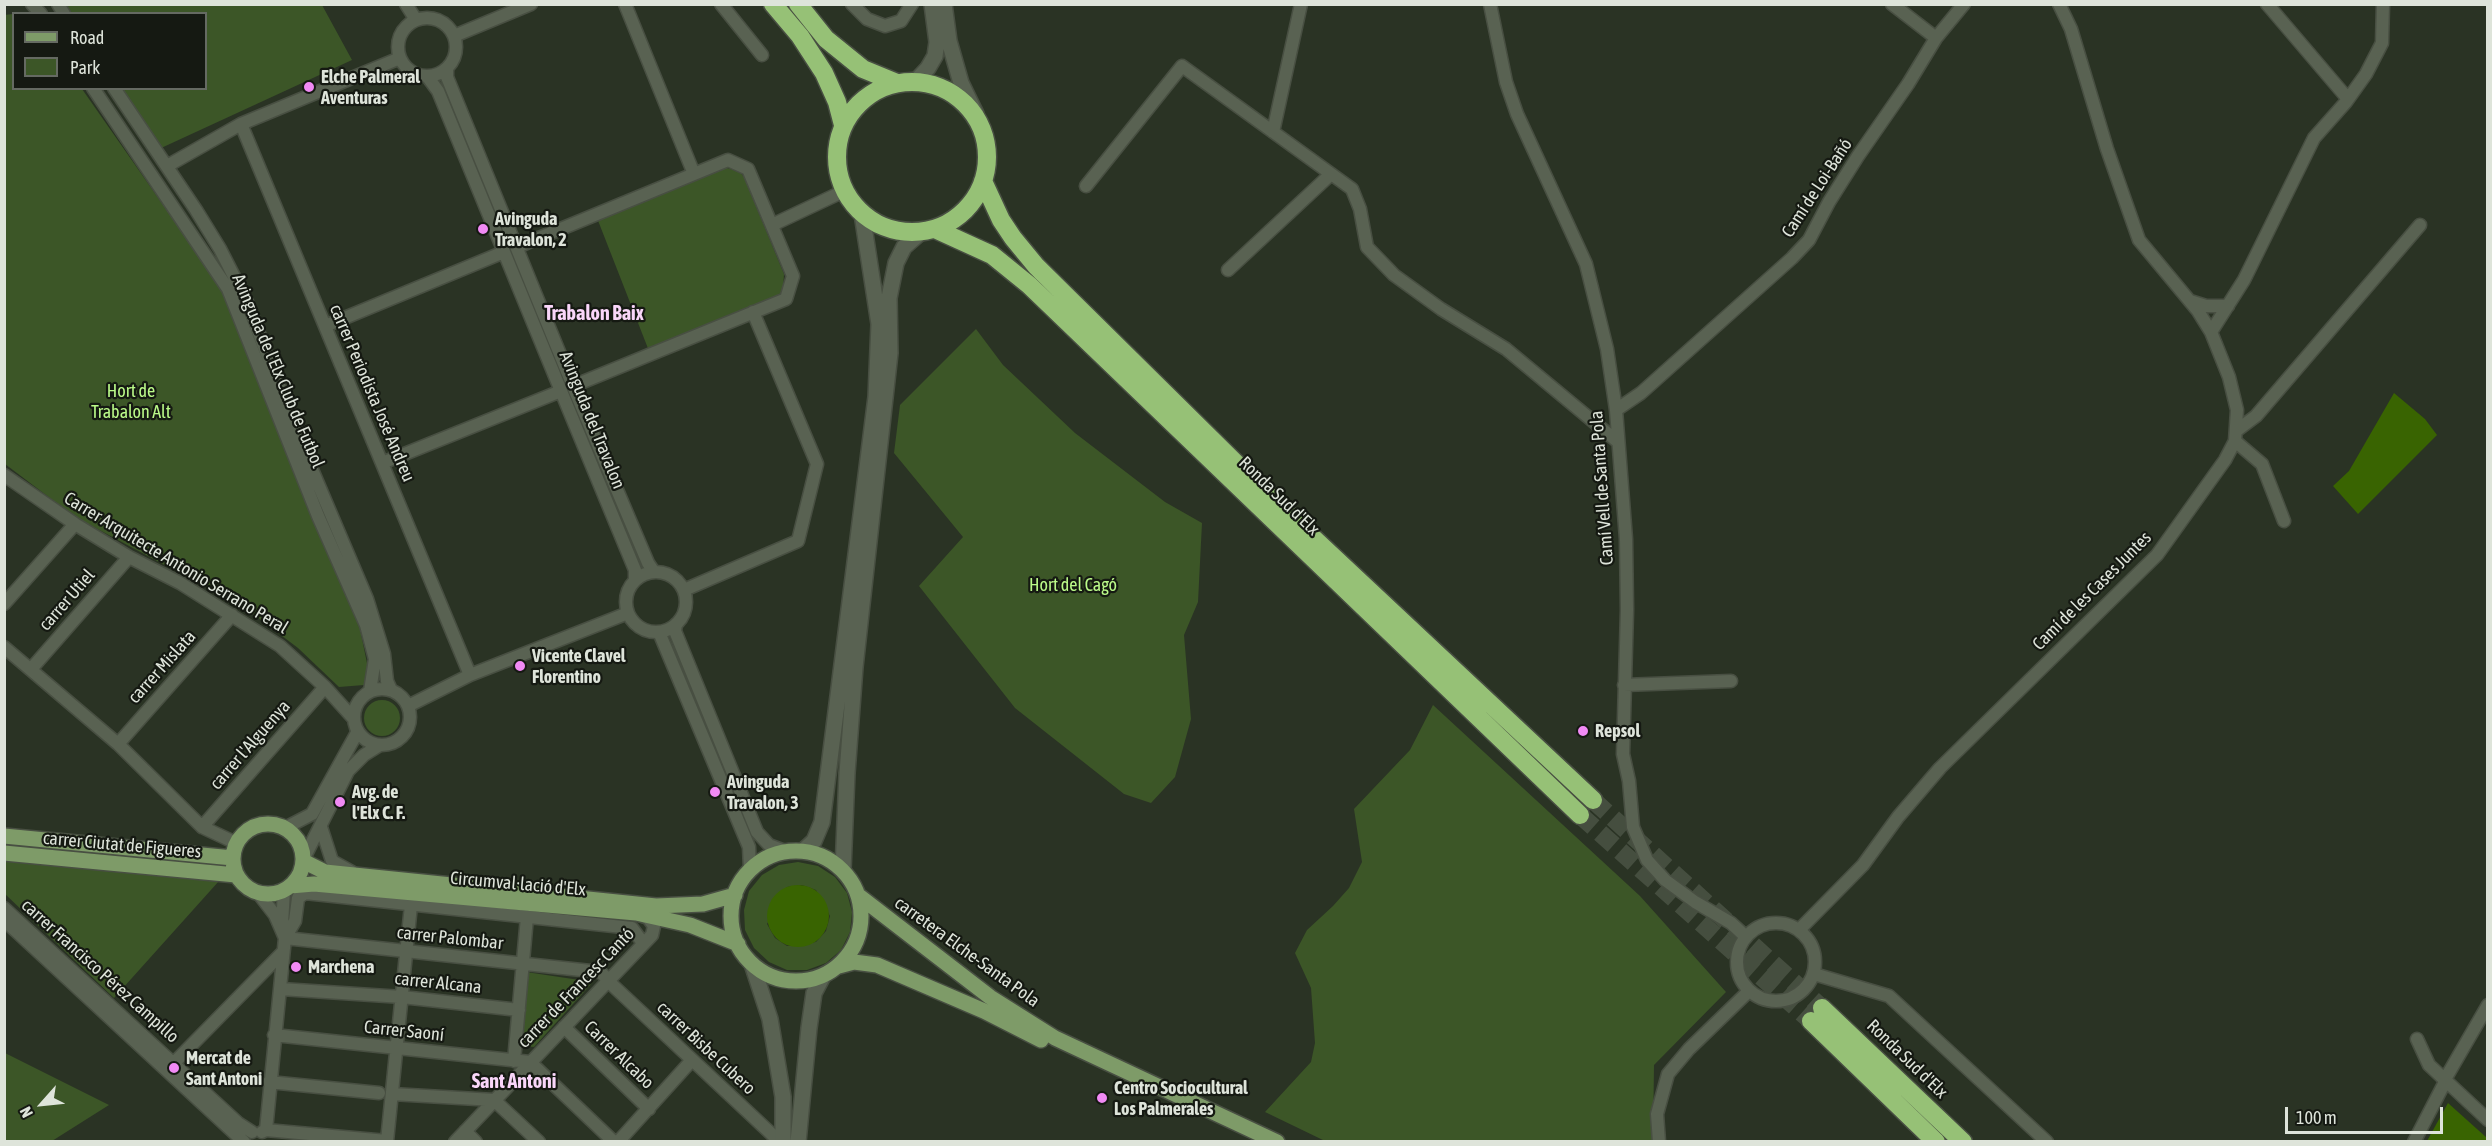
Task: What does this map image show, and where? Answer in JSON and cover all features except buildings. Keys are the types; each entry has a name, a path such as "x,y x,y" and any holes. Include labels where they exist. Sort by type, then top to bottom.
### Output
{"highway":[{"path":"773,4 800,36 824,73 837,102 843,125"},
{"path":"798,4 826,39 863,69 906,82 932,85 963,101 976,114 984,139 987,160 983,181 973,202 956,219 928,231 899,232 879,226 862,214 844,191 837,170 837,147 843,125 856,106 875,91 906,82"},
{"name":"Ronda Sud d'Elx","path":"983,181 1001,220 1036,266 1277,504 1593,800"},
{"name":"Ronda Sud d'Elx","path":"928,231 992,255 1029,285 1580,815"},
{"name":"Ronda Sud d'Elx","path":"1936,1142 1817,1014 1963,1142"}],"main road":[{"path":"906,82 928,68 934,56 937,42 932,4"},
{"path":"944,4 949,41 961,83 976,114"},
{"path":"803,851 814,841 822,822 876,397 879,324 862,214"},
{"path":"843,870 855,667 890,353 889,298 896,263 904,247 928,231"},
{"path":"270,824 285,828 299,843 303,860 298,875 287,888 274,894 258,893 247,888 237,875 234,850 245,832 260,825 270,824"},
{"name":"carrer Ciutat de Figueres","path":"4,836 234,850"},
{"path":"782,1142 783,1097 770,1019 752,964 738,944 732,928 731,911 735,895 750,869 766,858 785,851 803,851 824,857 843,870 859,896 862,915 860,934 852,951 839,966"},
{"name":"carrer Ciutat de Figueres","path":"4,853 237,875"},
{"name":"Circumval·lació d'Elx","path":"303,860 325,872 656,906 703,904 735,895"},
{"name":"Circumval·lació d'Elx","path":"287,888 314,884 636,913 690,925 738,944"},
{"name":"carretera Elche-Santa Pola","path":"859,896 990,998 1054,1041"},
{"path":"752,964 768,975 786,981 804,981 823,976 839,966 854,962 877,965 1054,1041 1277,1142"},
{"path":"798,1142 814,993 823,976"},
{"path":"1054,1041 1255,1142"}],"street":[{"path":"406,4 416,20"},
{"path":"454,36 531,4"},
{"path":"625,4 694,174"},
{"path":"721,4 762,55"},
{"path":"852,4 867,19 885,26 901,21 912,4"},
{"path":"1273,132 1301,4"},
{"name":"Camí Vell de Santa Pola","path":"1490,4 1506,82 1517,114 1586,264 1607,349 1616,410 1626,539 1627,610 1623,754 1629,781 1634,827 1647,860 1665,880 1695,902 1731,923 1746,937"},
{"path":"1892,4 1936,38"},
{"name":"Camí de Loi-Bañó","path":"1616,410 1641,393 1792,258 1809,240 1840,184 1908,84 1936,38 1964,4"},
{"path":"2059,4 2074,40 2139,240 2190,301 2211,332 2229,377 2237,411 2235,436 2262,464 2284,521"},
{"path":"2267,4 2348,99"},
{"path":"2211,332 2244,280 2314,138 2366,74 2382,43 2383,4"},
{"path":"428,17 438,20 448,26 454,36 455,54 447,68 436,74 427,76 410,70 400,58 399,39 405,27 416,20 428,17"},
{"path":"167,166 242,124 400,58"},
{"path":"1086,186 1182,66 1352,189 1360,209 1367,248 1394,275 1441,309 1506,349 1556,388 1618,442"},
{"name":"Avinguda del Travalon","path":"447,68 447,76 573,386 648,563 654,572"},
{"name":"Avinguda del Travalon","path":"427,76 438,91 635,570 635,580"},
{"name":"Avinguda de l'Elx Club de Futbol","path":"94,90 228,289 318,516 366,625 375,659 370,691"},
{"name":"Avinguda de l'Elx Club de Futbol","path":"115,90 220,249 247,302 302,446 367,599 384,654 387,681 391,690"},
{"name":"carrer Periodista José Andreu","path":"242,124 470,675"},
{"path":"517,247 728,160 748,169 793,276 786,299 573,386"},
{"path":"1228,270 1331,174"},
{"path":"772,225 844,191"},
{"path":"2235,436 2256,416 2420,225"},
{"path":"325,326 504,252"},
{"path":"2190,301 2206,306 2228,306"},
{"path":"684,590 798,541 817,464 753,312"},
{"path":"382,464 561,391"},
{"name":"Camí de les Cases Juntes","path":"1799,930 1863,865 1898,817 1940,768 2157,555 2225,460 2235,436"},
{"name":"Carrer Arquitecte Antonio Serrano Peral","path":"4,475 75,524 129,557 180,584 280,646 325,687 356,725"},
{"path":"4,604 75,524"},
{"name":"carrer Utiel","path":"32,668 129,557"},
{"path":"676,624 659,632 638,626 628,613 627,593 635,580 642,575 654,572 673,577 684,590 686,600 684,612 676,624 675,631 757,832 769,845 785,851"},
{"path":"408,706 470,675 628,613"},
{"name":"carrer Mislata","path":"118,744 232,615"},
{"path":"659,632 749,847 750,869"},
{"path":"4,647 32,668 118,744 202,827 234,850"},
{"path":"1624,685 1731,681"},
{"name":"Carrer Arquitecte Antonio Serrano Peral","path":"325,687 360,700"},
{"name":"carrer l'Alguenya","path":"202,827 325,687"},
{"path":"285,828 312,814 356,725 355,709 360,700 370,691 391,690 401,696 408,706 410,717 408,728 401,738 391,744 380,745 367,741 356,725"},
{"path":"303,860 348,771 364,755 380,745"},
{"path":"321,827 332,861 362,875"},
{"path":"287,888 282,908 284,933 281,989 269,1082 256,1136 387,1141 386,1093 396,1048 411,905"},
{"path":"258,893 275,915 284,933"},
{"path":"284,933 295,921 298,898 305,893 632,928 643,943"},
{"name":"carrer Francisco Pérez Campillo","path":"4,908 171,1067"},
{"name":"carrer de Francesc Cantó","path":"455,1142 652,935 654,926 648,918 636,913"},
{"path":"514,1061 527,917"},
{"name":"carrer Francisco Pérez Campillo","path":"4,920 171,1067 256,1136"},
{"path":"1766,924 1789,925 1799,930 1814,950 1814,974 1808,986 1798,995 1786,1000 1767,1000 1749,991 1738,970 1737,958 1746,937 1766,924"},
{"name":"carrer Palombar","path":"284,933 406,951 600,972 608,981"},
{"path":"171,1067 283,952"},
{"path":"1814,974 1889,996 2048,1142"},
{"name":"carrer Bisbe Cubero","path":"608,981 782,1142"},
{"name":"carrer Alcana","path":"281,989 402,997 519,1010"},
{"path":"1659,1142 1658,1114 1668,1074 1689,1049 1749,991"},
{"path":"2414,1142 2487,1005"},
{"name":"Carrer Alcabo","path":"564,1027 649,1108"},
{"name":"Carrer Saoní","path":"274,1035 530,1062"},
{"path":"2417,1039 2429,1065 2487,1120"},
{"path":"530,1062 616,1142 692,1060"},
{"path":"269,1082 494,1100 539,1142"},
{"path":"465,1131 476,1142"}],"green space":[{"path":"64,5 322,5 352,60 159,149 120,90 207,90 207,12 69,12"},
{"name":"Hort de Trabalon Alt","path":"12,14 12,90 83,90 224,292 313,521 359,624 368,668 364,685 339,687 298,648 245,608 75,517 5,464 4,15"},
{"path":"724,167 740,172 744,177 784,274 783,290 778,297 649,351 597,218"},
{"name":"Hort del Cagó","path":"976,329 1003,365 1075,433 1165,502 1202,523 1198,602 1184,635 1191,719 1175,777 1151,803 1124,794 1015,708 919,586 963,537 894,453 900,405"},
{"path":"382,700 395,705 400,718 395,731 382,736 369,731 364,718 369,705"},
{"path":"1433,705 1640,896 1726,992 1654,1065 1653,1141 1325,1141 1265,1112 1311,1062 1315,1043 1311,988 1295,953 1307,930 1349,888 1362,862 1354,809 1410,750"},
{"path":"4,859 219,881 114,998 5,894"},
{"path":"798,862 818,866 835,877 847,893 852,912 850,932 841,950 826,963 807,970 787,970 769,962 754,948 745,930 744,910 749,891 762,875 779,865","holes":["802,885 816,890 830,916 826,931 816,942 787,946 775,938 767,924 787,887"]},
{"path":"526,972 593,982 534,1047 520,1046"},
{"path":"5,1053 109,1105 52,1141 5,1141"}],"shaded area":[{"path":"2394,393 2425,419 2437,435 2358,514 2333,486 2349,471"},
{"path":"792,885 804,885 820,894 827,904 829,916 827,928 820,938 804,947 792,947 781,942 772,933 767,922 767,910 772,899 781,890"},
{"path":"2448,1103 2487,1138 2487,1141 2427,1141"}],"tunnel":[{"path":"1593,800 1822,1008"},
{"path":"1580,815 1811,1021"}],"place":[{"name":"Elche Palmeral Aventuras","path":"309,87"},
{"name":"Avinguda Travalon, 2","path":"483,229"},
{"name":"Vicente Clavel Florentino","path":"520,666"},
{"name":"Repsol","path":"1583,731"},
{"name":"Avinguda Travalon, 3","path":"715,792"},
{"name":"Avg. de l'Elx C. F.","path":"340,802"},
{"name":"Marchena","path":"296,967"},
{"name":"Mercat de Sant Antoni","path":"174,1068"},
{"name":"Centro Sociocultural Los Palmerales","path":"1102,1098"}],"district":[{"name":"Trabalon Baix","path":"594,314"},
{"name":"Sant Antoni","path":"514,1082"}]}
